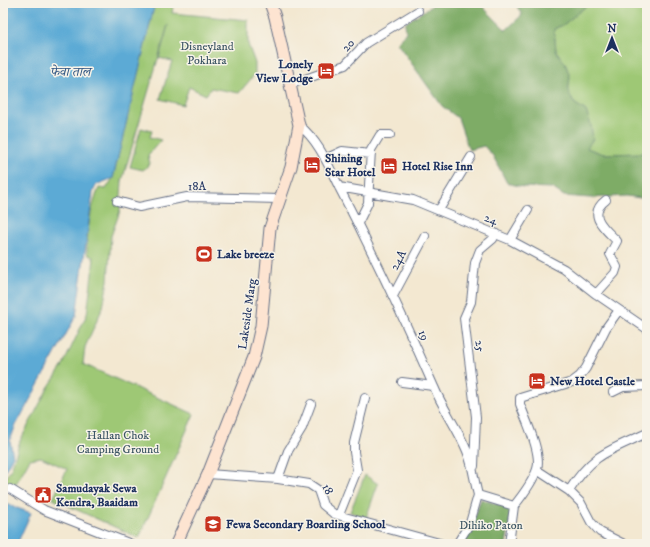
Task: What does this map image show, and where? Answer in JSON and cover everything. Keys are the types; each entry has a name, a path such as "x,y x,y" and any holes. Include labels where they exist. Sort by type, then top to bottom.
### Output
{"main road":[{"path":"270,3 275,17 291,84 299,125"},
{"name":"Lakeside Marg","path":"176,544 208,474 254,357 261,326 270,228 291,168 299,125"}],"street":[{"name":"20","path":"291,84 345,65 366,43 418,10"},
{"name":"19","path":"299,125 310,134 325,159 338,187 358,223 393,296 433,386 466,450 474,471 478,495"},
{"path":"358,223 368,203 371,154 374,143 380,135 390,136"},
{"path":"325,159 342,151 371,154"},
{"path":"440,210 471,157"},
{"name":"24","path":"338,187 413,200 440,210 471,225 495,233 564,269 596,294 647,329"},
{"name":"18A","path":"117,201 139,207 187,197 279,199"},
{"path":"596,294 615,273 617,267 610,254 617,241 598,220 597,210 606,200"},
{"path":"510,240 528,210"},
{"name":"25","path":"474,471 476,417 464,318 471,302 475,263 480,250 493,239 495,233"},
{"name":"24A","path":"393,296 425,236"},
{"path":"509,544 514,506 537,470 537,453 520,404 520,398 572,382 580,376 586,368 603,333 619,310"},
{"path":"402,382 433,386"},
{"path":"613,392 623,387 647,386"},
{"path":"339,515 357,470 354,443 365,398"},
{"path":"278,479 288,452 302,428 311,404"},
{"path":"569,491 581,472 597,458 647,433"},
{"path":"537,470 569,491 581,503 596,528 610,538 624,544"},
{"name":"18","path":"208,474 278,479 313,486 318,490 326,508 339,515 443,544"},
{"path":"10,489 44,510 131,544"},
{"path":"457,544 470,523 478,495 514,506"}],"green space":[{"path":"155,3 174,3 172,13 248,20 248,44 255,63 255,74 239,93 211,88 206,95 189,87 183,105 160,99 172,61 159,58 168,25 122,181 120,211 111,236 108,281 103,307 85,347 83,364 194,414 139,538 53,499 67,469 41,457 30,459 17,482 3,494 3,481 11,469 20,441 48,388 62,367 87,314 94,258 87,254 88,229 91,212 99,188 106,189 113,178"},
{"path":"436,3 481,3 483,7 506,30 522,15 515,3 590,3 563,25 554,29 556,51 565,63 570,77 568,91 574,103 586,111 591,125 593,139 587,148 603,154 647,153 647,199 627,196 590,198 564,196 552,188 523,187 507,183 493,156 484,146 469,150 458,118 442,106 397,43 406,32 405,23"},
{"path":"590,3 647,3 647,153 603,154 586,148 586,111 574,103 568,91 570,77 565,63 556,51 554,29 563,25"},
{"path":"141,128 152,131 150,137 161,140 148,155 150,164 143,170 130,167"},
{"path":"365,475 378,484 366,518 350,512"},
{"name":"Dihiko Paton","path":"481,499 512,509 506,544 462,544 472,526"}],"water":[{"name":"फेवा ताल","path":"3,3 155,3 113,178 96,185 93,192 76,316 15,427 10,441 13,456 3,474"},
{"path":"3,503 31,513 17,544 3,544"}],"place":[{"name":"Lonely View Lodge","path":"326,71"},
{"name":"Shining Star Hotel","path":"312,165"},
{"name":"Hotel Rise Inn","path":"389,166"},
{"name":"Lake breeze","path":"204,254"},
{"name":"New Hotel Castle","path":"537,381"},
{"name":"Samudayak Sewa Kendra, Baaidam","path":"43,495"},
{"name":"Fewa Secondary Boarding School","path":"213,524"}],"park label":[{"name":"Disneyland Pokhara","path":"207,53"},
{"name":"Hallan Chok Camping Ground","path":"118,442"}]}
